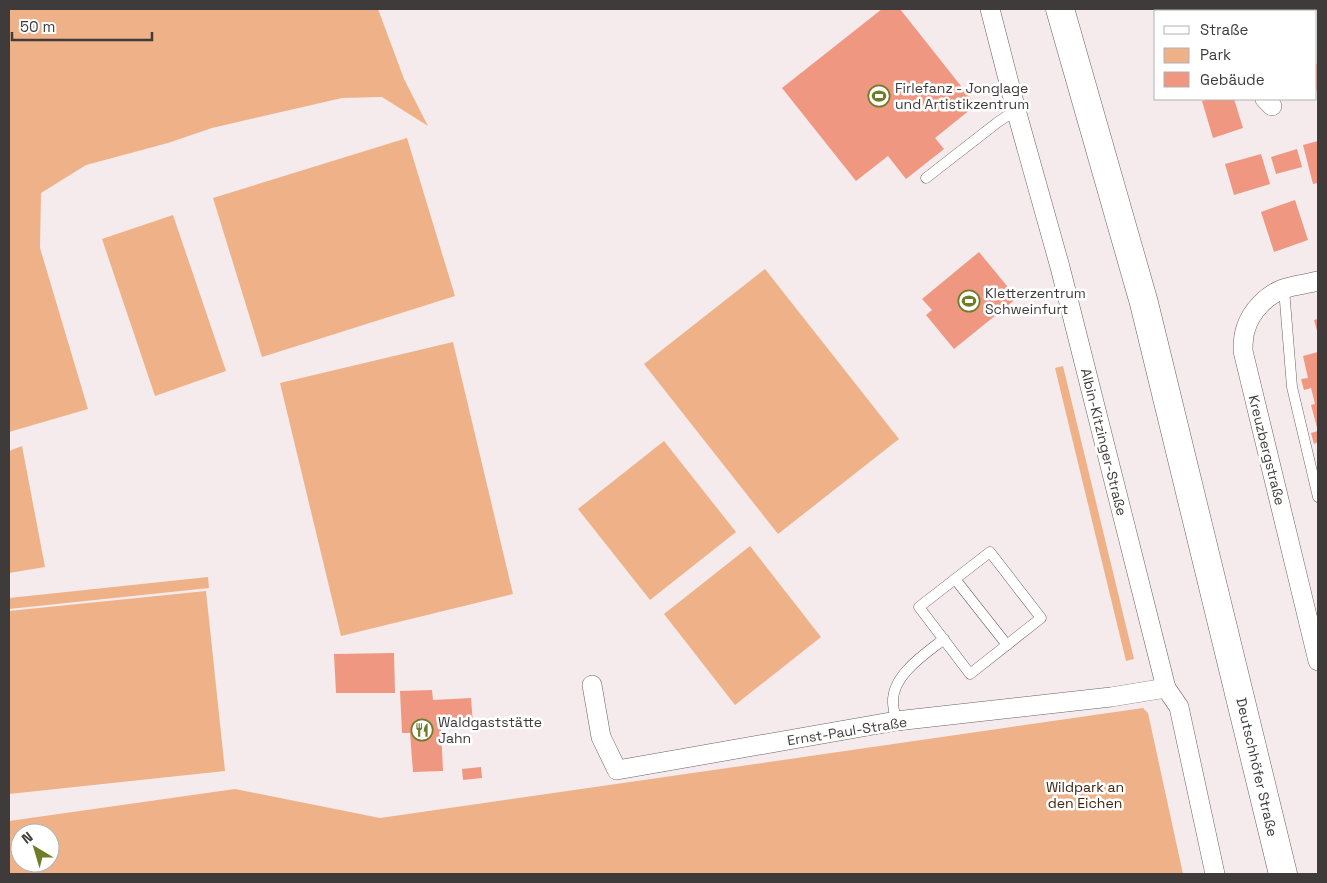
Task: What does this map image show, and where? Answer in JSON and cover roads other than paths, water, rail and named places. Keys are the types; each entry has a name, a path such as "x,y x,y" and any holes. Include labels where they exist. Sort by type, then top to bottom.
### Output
{"main road":[{"name":"Deutschhöfer Straße","path":"1060,9 1144,303 1283,874"}],"street":[{"name":"Albin-Kitzinger-Straße","path":"990,9 1060,267 1166,688 1179,707 1215,874"},
{"name":"Kreuzbergstraße","path":"1318,281 1284,289 1272,295 1262,303 1252,316 1246,328 1243,341 1243,351 1314,623 1318,660"},
{"name":"Ernst-Paul-Straße","path":"592,685 601,737 617,770 896,721 1111,697 1166,688"}],"lane":[{"path":"926,178 1016,110"},
{"path":"1284,289 1292,387 1318,497"},
{"path":"990,552 1041,618 970,674 919,607 955,579 990,552"},
{"path":"955,579 1007,645"},
{"path":"896,721 893,701 900,679 944,639"}],"place":[{"name":"Firlefanz - Jonglage und Artistikzentrum","path":"879,96"},
{"name":"Kletterzentrum Schweinfurt","path":"969,301"},
{"name":"Waldgaststätte Jahn","path":"422,730"}],"park label":[{"name":"Wildpark an den Eichen","path":"1085,796"}]}
